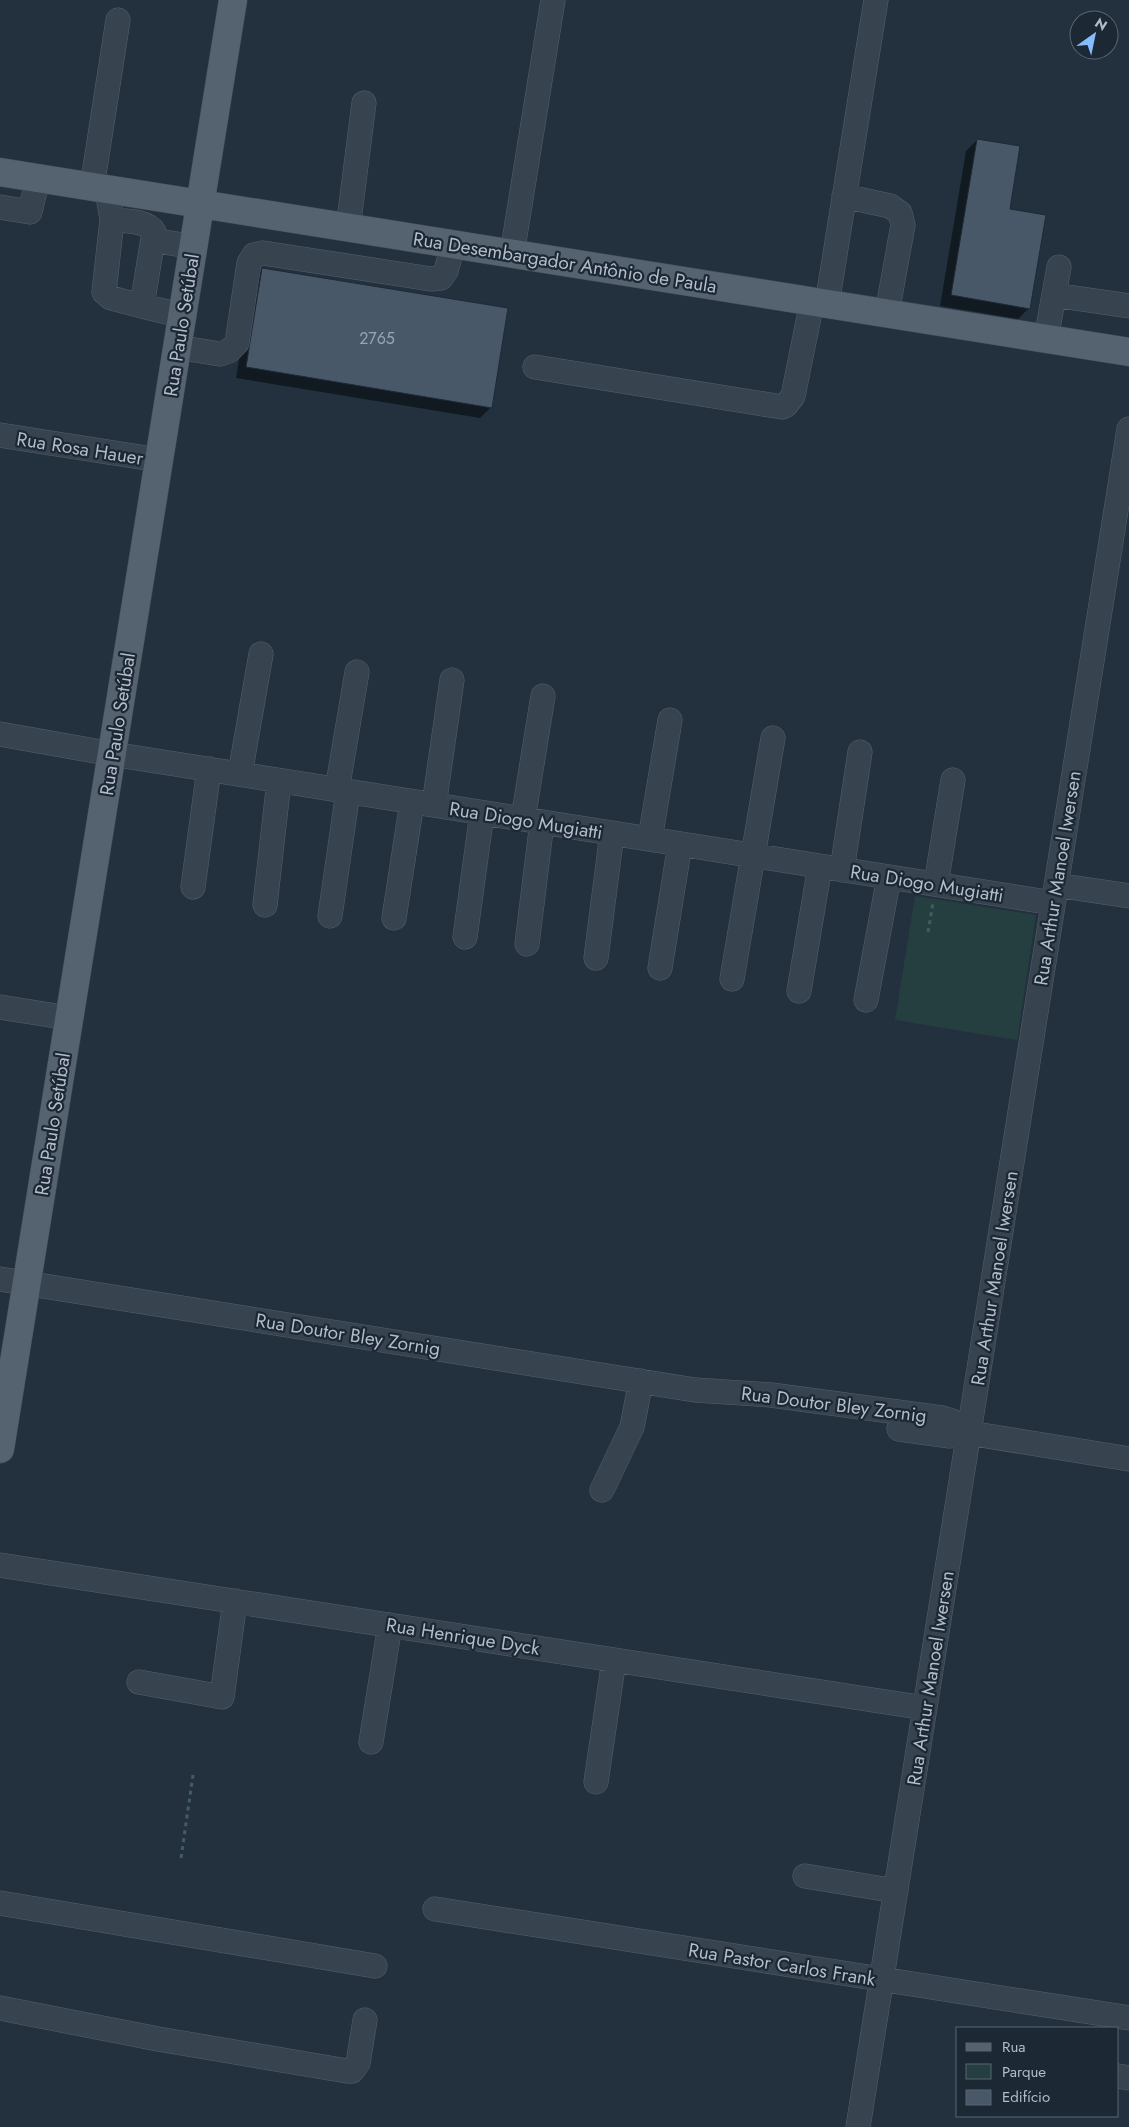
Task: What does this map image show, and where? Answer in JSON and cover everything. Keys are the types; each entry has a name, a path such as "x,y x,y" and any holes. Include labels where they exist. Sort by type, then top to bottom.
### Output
{"main road":[{"name":"Rua Paulo Setúbal","path":"0,1449 159,460 184,316 233,0"},
{"name":"Rua Desembargador Antônio de Paula","path":"0,172 1129,352"}],"street":[{"path":"512,254 553,0"},
{"path":"535,367 782,407 786,405 792,396 819,303 844,196 876,0"},
{"path":"118,20 100,188 112,220 104,292 111,298 184,316"},
{"path":"348,228 364,103"},
{"path":"0,207 30,212 38,178"},
{"path":"844,196 890,206 900,213 903,225 886,313"},
{"path":"112,220 134,222 150,227 154,232 142,306"},
{"path":"153,240 194,247"},
{"path":"178,347 220,354 229,351 237,343 249,262 254,255 263,253 431,279 441,278 446,271 453,244"},
{"path":"1046,339 1059,267"},
{"path":"1054,295 1129,306"},
{"name":"Rua Arthur Manoel Iwersen","path":"858,2127 1129,429"},
{"name":"Rua Rosa Hauer","path":"0,435 159,460"},
{"path":"240,774 261,654"},
{"path":"330,916 357,672"},
{"path":"394,918 452,680"},
{"path":"527,944 532,821 543,696"},
{"path":"650,839 670,720"},
{"name":"Rua Diogo Mugiatti","path":"0,734 209,770 936,884 1055,894 1129,896"},
{"path":"732,979 772,738"},
{"path":"799,991 860,752"},
{"path":"193,887 209,770"},
{"path":"265,906 279,780"},
{"path":"936,884 953,780"},
{"path":"465,937 482,813"},
{"path":"596,958 612,833"},
{"path":"660,968 680,844"},
{"path":"866,1000 889,877"},
{"path":"0,1007 69,1018"},
{"name":"Rua Doutor Bley Zornig","path":"0,1279 695,1390 771,1395 942,1418 952,1421 969,1434 1129,1459"},
{"path":"602,1490 632,1426 641,1381"},
{"name":"Rua Henrique Dyck","path":"0,1565 925,1708"},
{"path":"139,1682 222,1697 235,1601"},
{"path":"371,1742 390,1625"},
{"path":"596,1782 614,1660"},
{"path":"805,1876 896,1891"},
{"path":"0,1903 375,1966"},
{"name":"Rua Pastor Carlos Frank","path":"435,1910 1129,2018"},
{"path":"0,2008 158,2039 346,2071 352,2070 358,2063 365,2020"}],"path":[{"path":"928,932 936,884"},
{"path":"181,1858 193,1775"}],"green space":[{"path":"915,896 1036,915 1017,1040 895,1020"}],"building":[{"path":"977,139 1020,146 1010,209 1046,215 1030,309 951,295"},
{"path":"262,268 508,308 492,408 246,367"}]}
